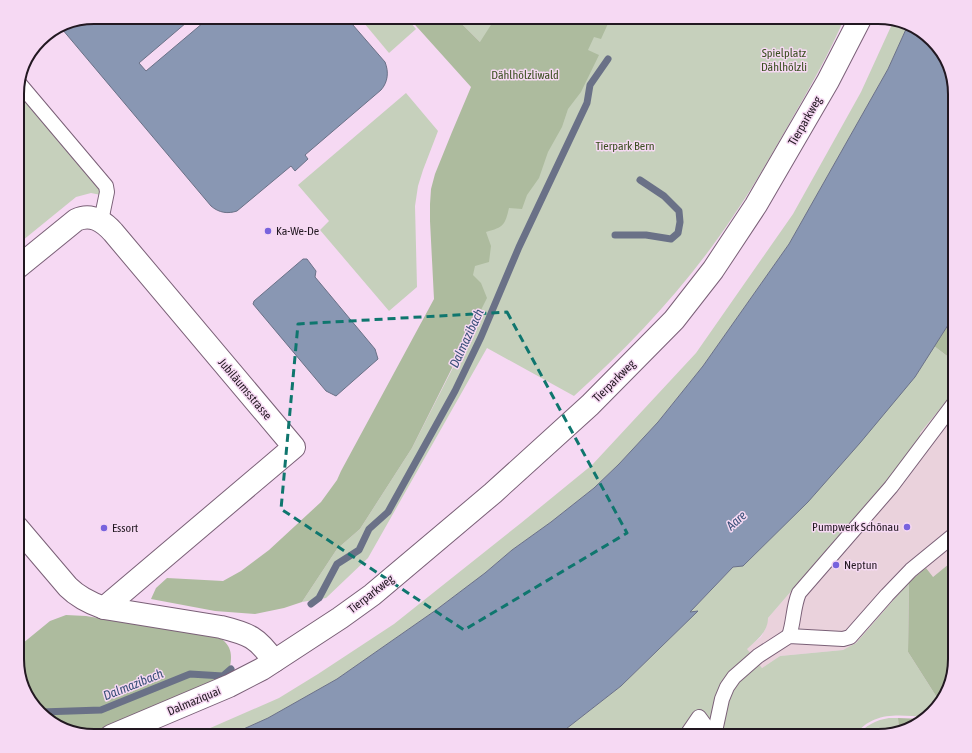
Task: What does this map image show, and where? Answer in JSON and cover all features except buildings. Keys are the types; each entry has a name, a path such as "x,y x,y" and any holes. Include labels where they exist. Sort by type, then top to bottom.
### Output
{"street":[{"name":"Tierparkweg","path":"274,660 372,596 493,493 590,405 674,320 713,270 756,205 828,81 857,24"},
{"path":"24,262 76,220 90,217 101,221"},
{"name":"Jubiläumsstrasse","path":"101,221 113,232 294,447 104,608"},
{"path":"24,535 74,592 88,602 104,608 238,631 256,639 274,660"},
{"name":"Dalmaziquai","path":"128,729 229,686 274,660"}],"lane":[{"path":"24,89 106,186 107,192 101,221"},
{"path":"789,636 799,593 891,487 948,411"},
{"path":"715,729 722,699 727,687 734,677 758,656 789,636 798,635 843,639 850,638 911,570 948,540"},
{"path":"691,729 699,718 708,729"}],"highlighted area":[{"path":"507,312 627,533 464,630 281,509 298,324"}],"shaded area":[{"path":"948,399 948,565 933,577 909,582 856,643 850,647 843,650 780,656 762,668 746,649 761,637 766,628 768,618 920,442 920,433"}],"green space":[{"path":"365,24 412,24 416,29 389,53"},
{"name":"Dählhölzliwald","path":"414,24 462,24 480,42 492,24 608,24 601,39 594,37 588,50 599,55 581,92 568,109 562,127 548,152 539,178 527,195 522,209 509,208 505,222 497,229 486,232 491,246 489,262 475,266 473,275 481,283 487,298 412,448 360,529 337,549 302,602 284,608 255,614 215,611 151,599 156,588 167,578 223,581 241,571 269,550 321,502 337,480 434,299 430,221 431,189 435,174 471,87"},
{"name":"Tierpark Bern","path":"462,24 842,24 811,85 741,204 717,240 660,311 596,376 574,396 487,348 368,558 326,598 302,602 337,549 360,529 412,448 466,342 452,305 505,67"},
{"path":"892,25 906,30 888,69 789,244 703,366 658,422 619,464 594,488 512,550 485,573 436,610 337,679 268,718 244,729 208,729 279,698 394,624 592,465 696,353 793,214 861,92"},
{"path":"406,93 438,131 418,186 415,206 417,287 389,311 320,230 329,221 298,185"},
{"path":"24,96 113,190 101,195 91,193 76,197 24,239"},
{"path":"948,325 948,357 934,346"},
{"path":"934,346 948,357 948,399 920,433 920,442 768,618 768,623 764,632 747,649 762,668 780,656 843,650 856,643 909,582 908,652 936,696 927,708 917,717 886,716 877,718 860,729 566,729 621,686 697,611 689,613 733,567 740,566 915,377"},
{"path":"948,565 947,672 941,690 935,699 936,696 908,652 909,582 926,568 933,577"},
{"path":"66,615 86,616 221,639 228,646 231,655 231,664 228,677 215,684 103,729 81,728 63,722 45,708 31,690 26,677 24,642 50,621"},
{"path":"898,718 899,725 891,728 864,729 880,720"},
{"path":"898,718 914,719 909,722 899,725"}],"water":[{"path":"90,24 185,24 139,63 146,71 202,24 352,24 385,62 387,69 386,80 381,90 305,155 308,159 295,171 291,166 237,211 224,212 211,206 64,31 76,26"},
{"name":"Aare","path":"906,30 917,36 936,55 941,63 947,81 948,325 915,377 808,502 743,566 733,567 690,612 698,611 621,686 566,729 244,729 268,718 337,679 436,610 594,488 619,464 658,422 703,366 789,244 888,69"},
{"path":"303,259 307,259 316,271 315,277 375,349 378,359 336,396 326,391 253,304 254,301"}],"waterway":[{"name":"Dalmazibach","path":"311,604 319,598 337,564 359,550 369,529 388,512 455,391 481,337 519,247 587,103 590,85 608,59"},
{"path":"615,235 646,235 671,239 678,233 680,222 679,211 664,196 640,180"},
{"name":"Dalmazibach","path":"49,712 101,710 190,674 223,676 231,669"}],"place":[{"name":"Ka-We-De","path":"268,231"},
{"name":"Pumpwerk Schönau","path":"907,527"},
{"name":"Essort","path":"104,528"},
{"name":"Neptun","path":"836,565"}],"park label":[{"name":"Spielplatz Dählhölzli","path":"784,60"}]}
